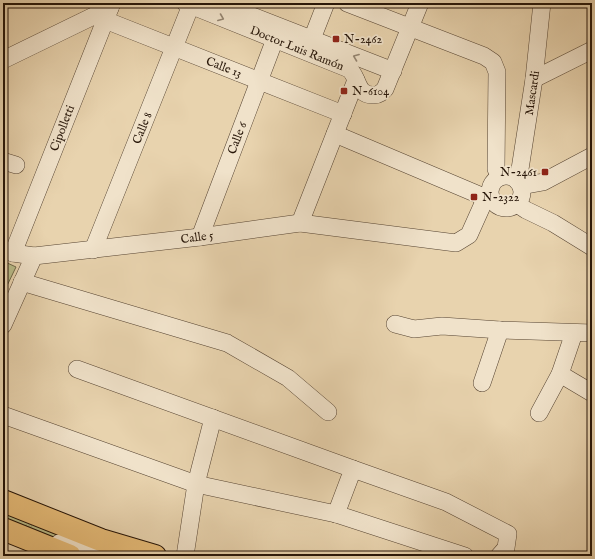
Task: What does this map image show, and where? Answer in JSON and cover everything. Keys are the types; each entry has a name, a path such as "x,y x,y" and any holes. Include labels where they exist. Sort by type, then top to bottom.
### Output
{"main road":[{"path":"3,501 101,540 155,556"},
{"path":"3,529 70,556"}],"street":[{"path":"312,39 326,3"},
{"path":"347,3 484,56 493,62 497,72 496,170 500,177"},
{"path":"393,71 420,3"},
{"name":"Mascardi","path":"519,184 534,79 542,3"},
{"name":"Doctor Luis Ramón","path":"188,4 349,69 361,90 369,94 377,95 380,93 385,88 393,71 227,4"},
{"name":"Calle 8","path":"93,250 174,47 188,4"},
{"path":"3,60 109,10"},
{"name":"Calle 13","path":"109,10 174,47 343,114"},
{"name":"Cipolletti","path":"8,251 109,10"},
{"name":"Calle 6","path":"200,237 274,39"},
{"path":"534,79 592,50"},
{"path":"300,223 356,80"},
{"path":"335,134 488,198 502,208 512,207 522,196 519,184 510,177 500,177 492,184 488,198"},
{"path":"519,184 543,182 592,156"},
{"name":"Calle 5","path":"34,256 200,237 300,223 456,242 468,235 482,206 488,198"},
{"path":"516,204 592,247"},
{"path":"3,325 34,256 8,251"},
{"path":"22,282 227,343 288,378 328,412"},
{"path":"395,324 414,329 442,326 500,330 592,333"},
{"path":"482,383 500,330"},
{"path":"539,413 560,374 574,333"},
{"path":"77,369 353,470 446,502 508,534 506,548 499,556"},
{"path":"560,374 592,393"},
{"path":"3,415 196,484 336,514 465,556"},
{"path":"185,556 196,484 213,418"},
{"path":"336,514 353,470"},
{"path":"3,510 90,545 124,556"},
{"path":"3,520 93,556"}],"green space":[{"path":"3,261 16,267 3,294"},
{"path":"3,512 84,546 115,556 99,556 3,518"}],"place":[{"name":"N-2462","path":"336,39"},
{"name":"N-6104","path":"344,91"},
{"name":"N-2461","path":"545,172"},
{"name":"N-2322","path":"474,197"}]}
